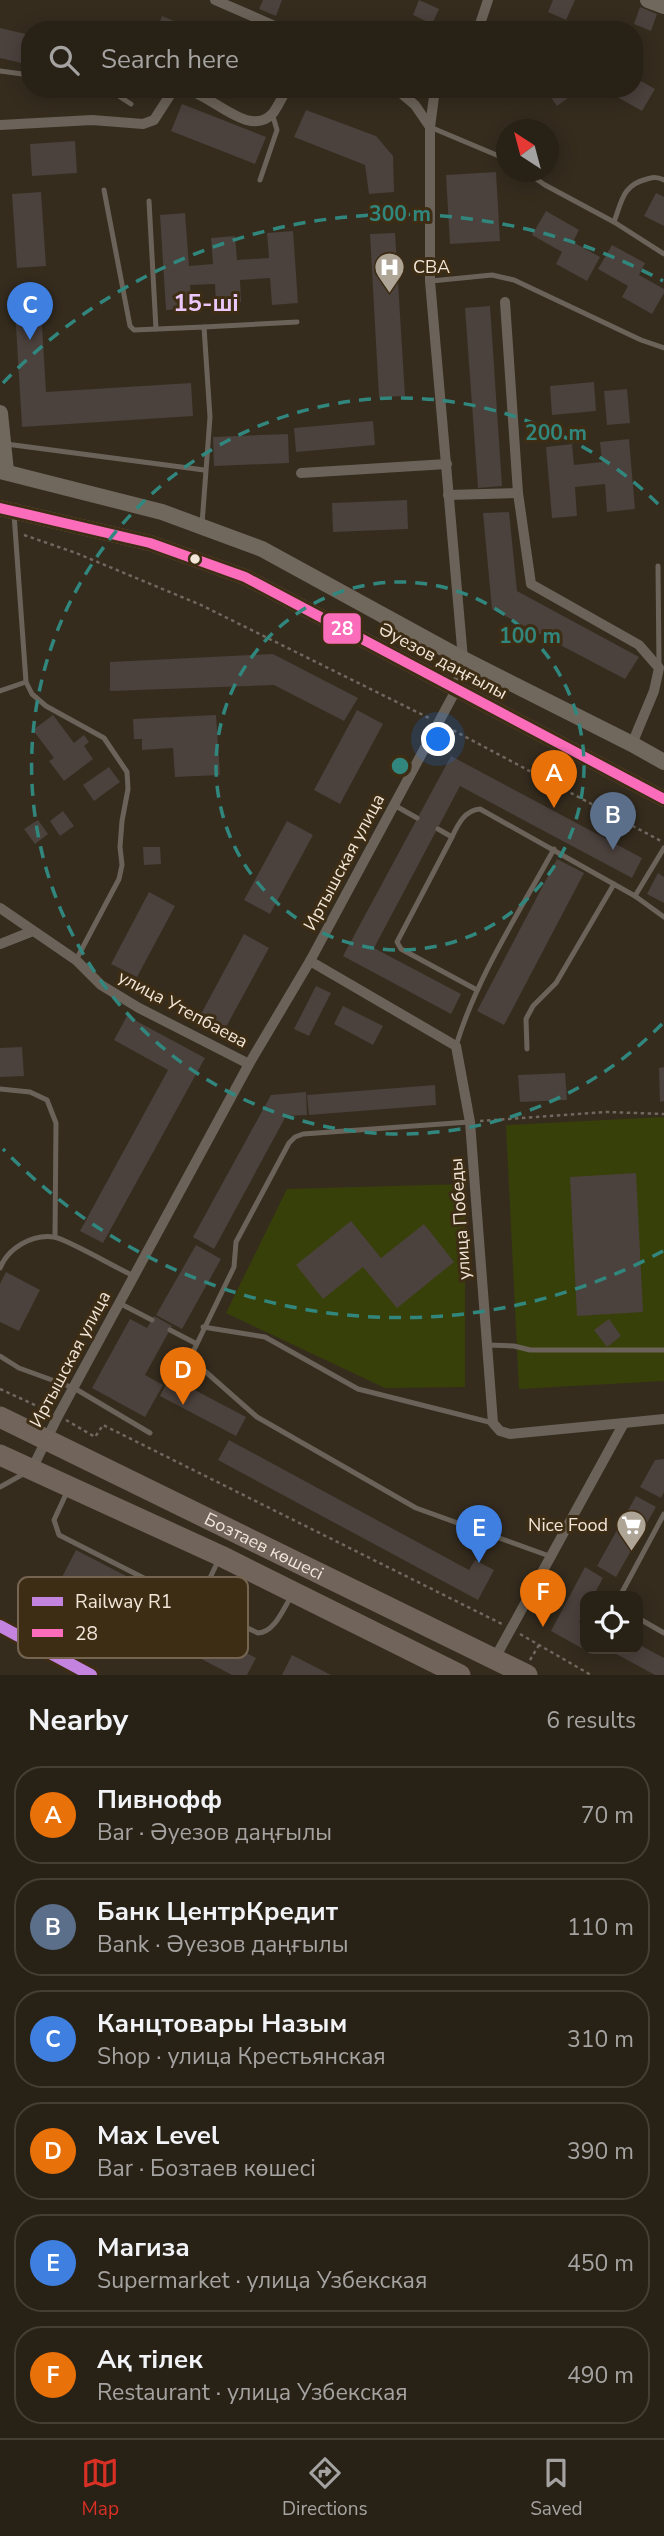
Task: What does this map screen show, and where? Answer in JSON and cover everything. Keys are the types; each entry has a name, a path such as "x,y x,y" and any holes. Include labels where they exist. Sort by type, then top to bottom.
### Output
{"highway":[{"name":"Бозтаев көшесі","path":"0,1417 527,1675"},
{"name":"Бозтаев көшесі","path":"0,1455 220,1556 460,1675"}],"main road":[{"path":"648,0 664,6"},
{"path":"0,413 3,471"},
{"name":"Әуезов даңғылы","path":"3,471 162,512 262,549 463,659 664,762"},
{"name":"Әуезов даңғылы","path":"7,509 150,543 245,577 664,799"}],"street":[{"path":"215,0 263,21"},
{"path":"481,21 488,0"},
{"path":"0,125 92,120 144,124 154,120 168,98"},
{"path":"205,98 256,123 262,122 272,113 281,98"},
{"path":"407,98 430,127"},
{"name":"Иртышская улица","path":"32,1469 58,1416 249,1064 310,961 456,690 463,659 430,281 430,127 434,98"},
{"path":"505,302 519,493 531,584 639,645 659,668 654,691 632,744"},
{"path":"301,473 447,464"},
{"path":"449,495 519,493"},
{"name":"улица Утепбаева","path":"0,908 75,960 102,985 139,1008 249,1064"},
{"path":"0,944 33,931"},
{"path":"310,961 456,1046"},
{"name":"улица Победы","path":"456,1046 470,1122 492,1423"},
{"path":"492,1423 500,1431 510,1434 664,1419"},
{"path":"495,1658 624,1423"}],"lane":[{"path":"0,71 21,74"},
{"path":"122,98 131,104"},
{"path":"260,180 277,130 272,113"},
{"path":"430,127 496,155"},
{"path":"614,222 625,191 634,182 656,176 664,180"},
{"path":"541,182 614,222 664,254"},
{"path":"104,190 130,326 134,330 297,321"},
{"path":"149,201 156,329"},
{"path":"430,281 503,276 641,340 662,345"},
{"path":"202,527 204,470 210,417 204,327"},
{"path":"3,443 204,470"},
{"path":"7,509 15,532 26,682 32,694 46,706 104,738 127,772 128,789 122,821 122,865 119,879 75,960"},
{"path":"658,566 659,668"},
{"path":"0,691 26,682"},
{"path":"394,805 417,818"},
{"path":"477,990 401,949 397,942 461,820 473,810 480,809 554,849 635,896 664,917"},
{"path":"438,829 452,837"},
{"path":"635,896 664,846"},
{"path":"456,1046 477,990 554,849"},
{"path":"527,1049 526,1019 533,1006 556,983 614,884"},
{"path":"0,1089 30,1092 47,1100 56,1123 55,1237"},
{"path":"470,1122 303,1134 295,1137 289,1143 236,1242 234,1267 192,1354 198,1365 257,1417 416,1508 552,1557"},
{"path":"0,1268 4,1259 22,1243 35,1238 55,1237 134,1276"},
{"path":"120,1303 152,1320"},
{"path":"203,1327 265,1338 358,1389 492,1423"},
{"path":"170,1330 195,1343"},
{"path":"487,1345 530,1350 664,1350"},
{"path":"0,1356 19,1368 74,1388 150,1433"},
{"path":"0,1487 32,1469"},
{"path":"70,1486 54,1520 59,1535 142,1577"},
{"path":"623,1591 664,1514"},
{"path":"210,1577 220,1556"},
{"path":"248,1628 258,1633 270,1630 294,1592"},
{"path":"643,1621 664,1633"}],"path":[{"path":"15,532 76,553 201,605 439,723 664,846"},
{"path":"470,1122 607,1112 664,1114"},
{"path":"0,1388 95,1437 103,1425 513,1629 591,1675"}],"green space":[{"path":"664,1117 664,1381 519,1389 506,1125"},
{"path":"465,1184 465,1387 385,1388 226,1313 287,1189"}],"building":[{"path":"263,0 282,0 276,16 259,9"},
{"path":"419,0 439,9 433,21 426,21 413,15"},
{"path":"553,0 575,0 566,20 548,12"},
{"path":"640,7 657,14 651,31 643,28 643,21 635,21"},
{"path":"162,16 174,21 160,21"},
{"path":"0,28 21,33 21,63 0,58"},
{"path":"643,82 655,89 642,111 619,98 643,98"},
{"path":"551,98 568,98 557,106"},
{"path":"182,104 266,137 255,164 171,131"},
{"path":"306,110 376,136 393,156 394,192 369,194 365,165 294,137"},
{"path":"75,141 77,173 32,176 30,144"},
{"path":"496,172 500,241 450,244 446,175"},
{"path":"41,192 46,266 17,268 12,194"},
{"path":"656,193 664,197 664,226 644,216"},
{"path":"546,211 579,230 573,242 600,257 587,281 556,264 562,252 532,235"},
{"path":"185,213 189,266 213,264 211,238 235,236 237,260 269,258 267,233 293,231 298,303 272,305 270,278 240,280 241,302 216,304 215,284 190,285 192,308 166,310 160,215"},
{"path":"395,233 405,396 379,397 370,234"},
{"path":"612,245 645,263 639,275 664,289 652,314 622,297 628,286 598,269"},
{"path":"490,306 502,486 478,488 465,308"},
{"path":"41,308 46,392 191,383 193,416 22,427 15,309"},
{"path":"594,382 596,411 552,415 550,386"},
{"path":"627,389 630,423 607,425 604,391"},
{"path":"373,421 375,445 296,452 294,428"},
{"path":"288,434 289,463 214,466 213,437"},
{"path":"629,439 635,509 607,512 605,484 575,487 577,516 552,518 546,447 572,444 574,465 602,462 600,442"},
{"path":"407,500 408,529 333,532 332,503"},
{"path":"509,512 517,591 639,657 625,679 492,609 483,513"},
{"path":"273,654 358,698 344,721 274,685 110,691 110,662"},
{"path":"357,710 383,724 340,804 314,790"},
{"path":"53,715 74,743 84,735 89,742 84,746 93,759 64,781 49,761 54,758 33,730"},
{"path":"216,715 220,775 175,777 173,748 142,750 142,739 134,739 133,719"},
{"path":"451,756 642,858 632,878 460,786 374,948 461,994 451,1014 343,956"},
{"path":"109,767 120,782 94,801 83,785"},
{"path":"63,811 74,826 60,836 50,821"},
{"path":"38,820 48,834 35,844 24,829"},
{"path":"287,821 313,835 270,914 244,900"},
{"path":"143,847 160,847 161,864 144,865"},
{"path":"557,859 584,873 504,1025 477,1011"},
{"path":"658,873 664,877 664,903 647,894"},
{"path":"149,892 175,906 137,977 111,964"},
{"path":"244,934 269,948 226,1027 201,1014"},
{"path":"316,986 331,993 309,1036 294,1029"},
{"path":"343,1006 383,1026 373,1045 334,1024"},
{"path":"127,1016 205,1058 103,1243 80,1231 168,1070 114,1040"},
{"path":"22,1047 24,1076 0,1077 0,1048"},
{"path":"664,1067 664,1101 660,1102 659,1068"},
{"path":"565,1073 567,1100 520,1102 518,1075"},
{"path":"435,1085 436,1105 309,1115 307,1095"},
{"path":"306,1092 307,1115 286,1116 214,1249 193,1237 271,1095"},
{"path":"636,1173 643,1312 577,1316 570,1177"},
{"path":"351,1221 381,1258 424,1224 454,1262 397,1308 363,1267 323,1299 296,1265"},
{"path":"196,1245 221,1259 182,1329 156,1315"},
{"path":"6,1272 40,1290 19,1331 0,1322 0,1284"},
{"path":"154,1316 172,1326 145,1375 163,1385 145,1417 92,1388 130,1319 147,1328"},
{"path":"609,1319 621,1336 607,1347 594,1330"},
{"path":"170,1377 246,1417 236,1436 160,1396"},
{"path":"229,1440 469,1570 475,1560 494,1570 478,1600 218,1460"},
{"path":"664,1459 664,1492 661,1498 640,1487 655,1460"},
{"path":"636,1496 656,1507 616,1577 597,1566"},
{"path":"76,1550 126,1576 125,1577 62,1577"},
{"path":"585,1567 603,1578 596,1591 580,1591 580,1647 551,1631"},
{"path":"643,1647 664,1658 664,1675 655,1675 616,1654 643,1654"},
{"path":"248,1654 256,1658 247,1675 232,1675 200,1658 248,1658"},
{"path":"292,1655 331,1675 282,1675"}],"railway":[{"path":"0,1626 18,1636"},
{"path":"59,1658 91,1675"}],"rail line":[{"name":"R1","path":"0,1626 18,1636"},
{"name":"R1","path":"59,1658 91,1675"}],"transit line":[{"name":"28","path":"0,508 150,543 245,577 664,799"}],"place":[{"name":"СВА","path":"390,294"},
{"name":"Канцтовары Назым","path":"30,340"},
{"name":"Пивнофф","path":"554,808"},
{"name":"Банк ЦентрКредит","path":"613,850"},
{"name":"Max Level","path":"183,1405"},
{"name":"Nice Food","path":"631,1552"},
{"name":"Магиза","path":"479,1563"},
{"name":"Ақ тілек","path":"543,1627"}],"district":[{"name":"15-ші","path":"206,303"}]}
